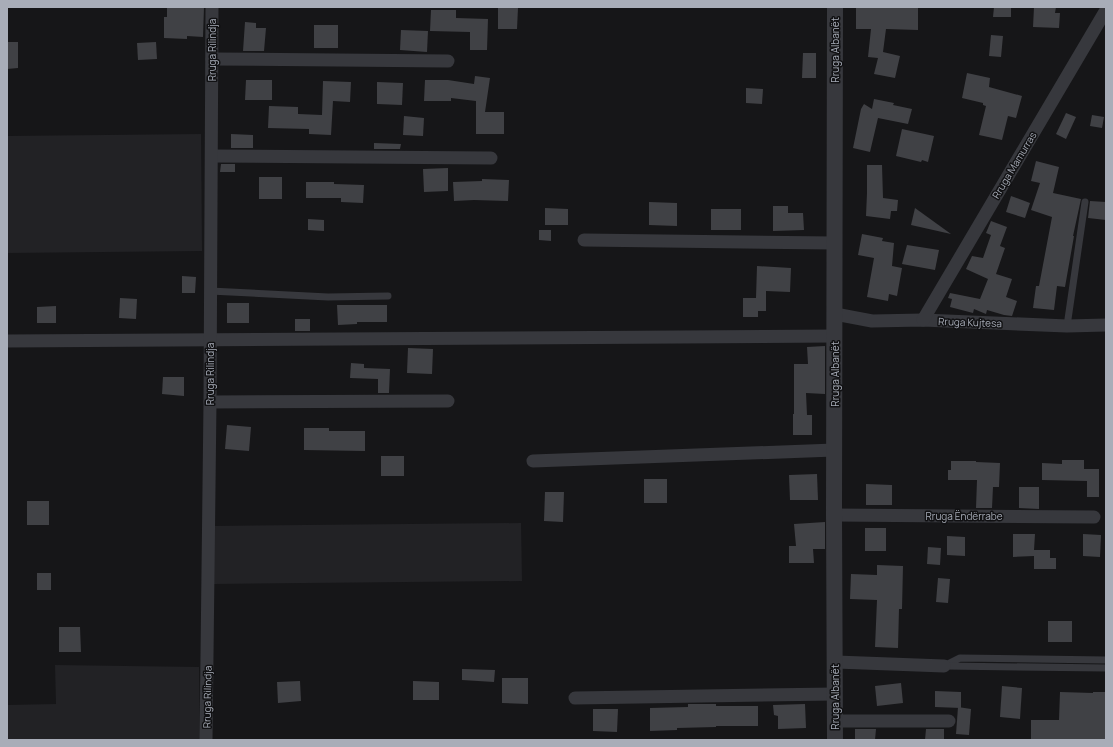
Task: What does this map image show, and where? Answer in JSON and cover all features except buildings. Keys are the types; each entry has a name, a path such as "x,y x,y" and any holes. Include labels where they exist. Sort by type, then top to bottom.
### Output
{"street":[{"name":"Rruga Rilindja","path":"206,740 211,341 212,7"},
{"name":"Rruga Albanët","path":"835,7 835,740"},
{"name":"Rruga Mamurras","path":"923,320 1106,10"},
{"path":"212,59 448,61"},
{"path":"212,156 491,158"},
{"path":"584,240 834,243"},
{"name":"Rruga Kujtesa","path":"835,314 872,321 923,320 1067,326 1106,325"},
{"path":"7,341 211,341 834,336"},
{"path":"210,402 448,401"},
{"path":"533,461 834,450"},
{"name":"Rruga Ëndërrabe","path":"834,515 1094,517"},
{"path":"836,662 944,666"},
{"path":"575,698 835,694"},
{"path":"835,721 949,722"}],"lane":[{"path":"1067,326 1085,202"},
{"path":"210,291 328,297 388,296"},
{"path":"944,666 960,658 1106,660"},
{"path":"944,666 1106,668"}],"shaded area":[{"path":"201,134 202,251 7,253 7,136"},
{"path":"521,523 522,581 214,584 213,526"},
{"path":"55,665 199,667 200,740 7,740 7,705 56,704"}]}
